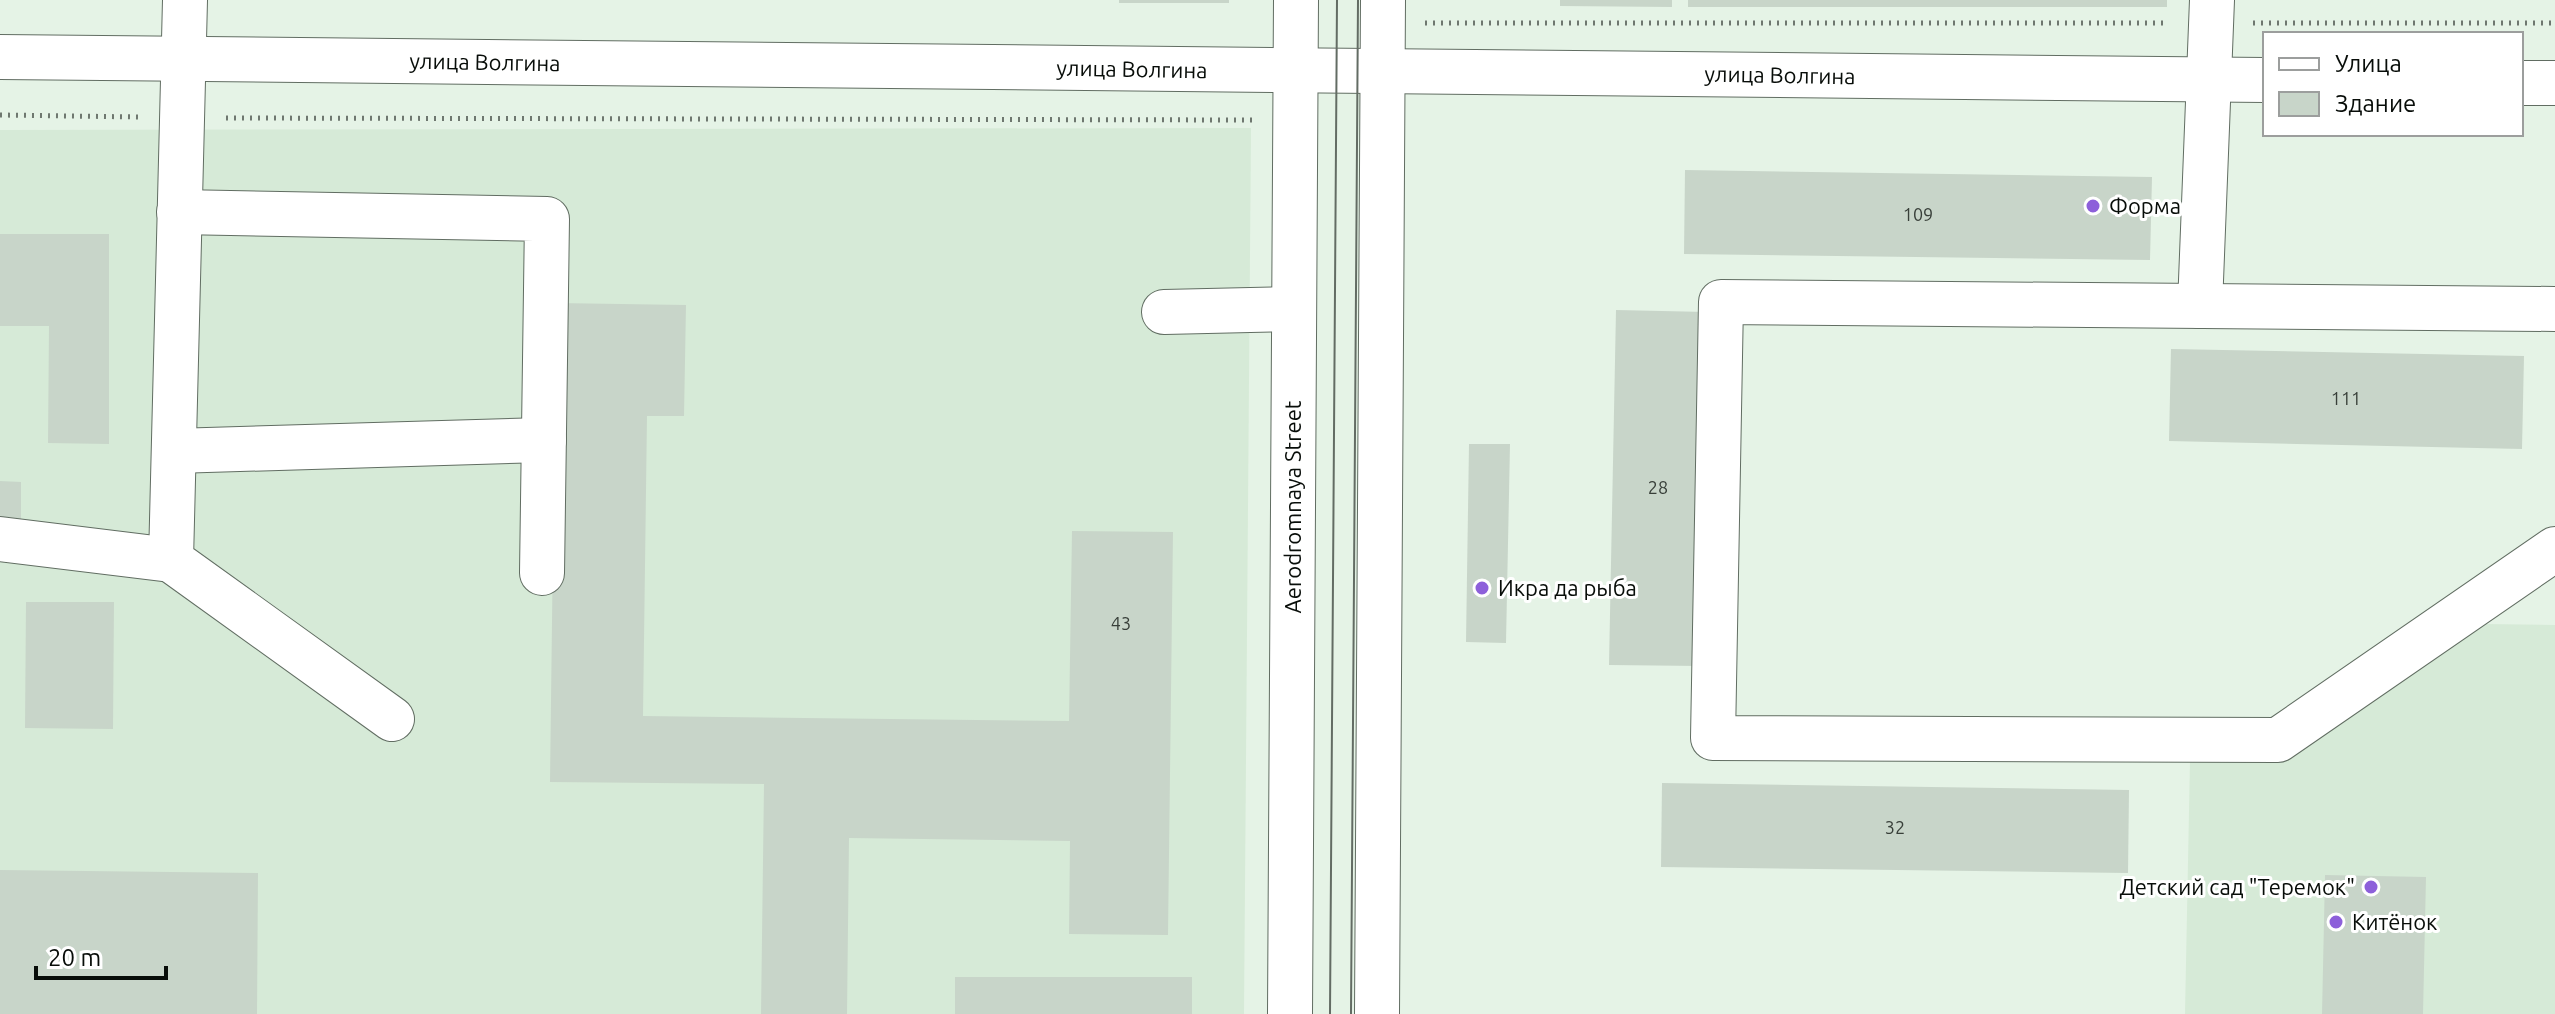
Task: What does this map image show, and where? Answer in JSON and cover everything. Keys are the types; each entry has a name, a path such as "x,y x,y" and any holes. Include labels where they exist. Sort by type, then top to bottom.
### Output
{"street":[{"path":"171,560 185,0"},
{"name":"Aerodromnaya Street","path":"1290,1014 1296,0"},
{"path":"1377,1014 1383,11"},
{"path":"2200,306 2212,12"},
{"name":"улица Волгина","path":"0,57 2263,80"},
{"path":"2523,83 2555,83"},
{"path":"179,212 547,219 542,573"},
{"path":"2555,309 1721,302 1713,738 2278,740 2555,549"},
{"path":"1164,312 1294,309"},
{"path":"174,451 544,440"},
{"path":"0,539 171,560 392,719"}],"path":[{"path":"1383,11 2212,12 2555,23"},
{"path":"0,115 1251,120"}],"shaded area":[{"path":"1251,128 1244,1014 0,1014 0,130"},
{"name":"Детский сад \"Теремок\"","path":"2483,624 2555,625 2555,1014 2185,1014 2190,761"}],"building":[{"path":"1119,0 1229,0 1229,3 1119,3"},
{"path":"1560,0 1672,0 1672,7 1560,6"},
{"path":"1688,0 2167,0 2167,7 1688,7"},
{"path":"1685,170 2152,177 2150,260 1684,254"},
{"path":"0,234 109,234 109,444 48,443 49,326 0,326"},
{"path":"556,303 686,305 684,416 647,416 643,716 1069,721 1072,531 1173,532 1168,935 1069,934 1070,841 849,838 847,1014 761,1014 764,784 550,782"},
{"path":"1616,310 1707,312 1701,666 1609,665"},
{"path":"2171,349 2524,356 2522,449 2169,441"},
{"path":"1469,444 1510,444 1506,643 1466,642"},
{"path":"0,481 21,482 21,521 0,521"},
{"path":"26,602 114,602 113,729 25,728"},
{"path":"1662,783 2129,790 2128,873 1661,867"},
{"path":"0,870 258,873 257,1014 0,1014"},
{"path":"2325,875 2426,877 2423,1014 2322,1014"},
{"path":"955,977 1192,977 1192,1014 955,1014"}],"tram line":[{"path":"1330,1014 1337,0"},
{"path":"1351,1014 1358,0"}],"place":[{"name":"Форма","path":"2093,206"},
{"name":"Икра да рыба","path":"1482,588"},
{"name":"Детский сад \"Теремок\"","path":"2371,887"},
{"name":"Китёнок","path":"2336,922"}]}
